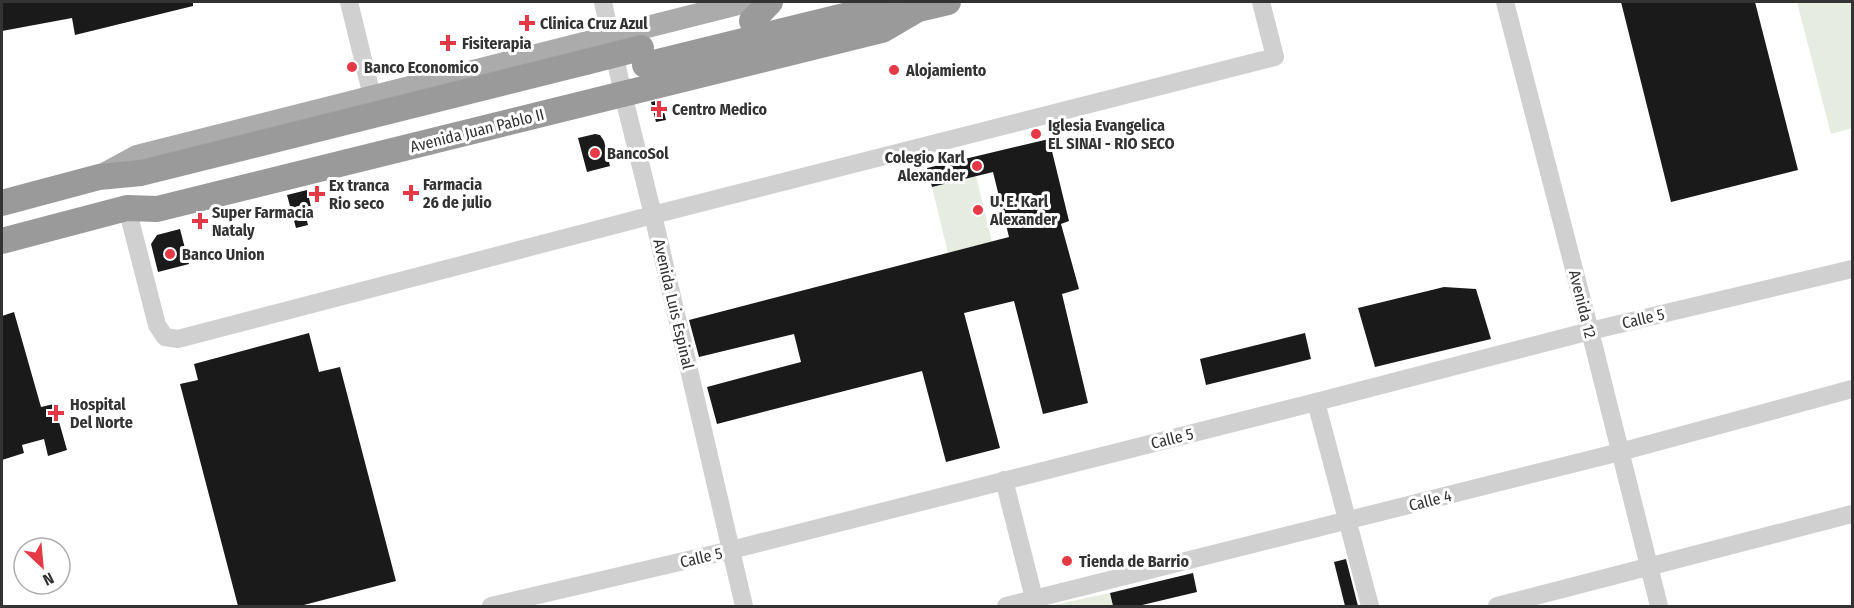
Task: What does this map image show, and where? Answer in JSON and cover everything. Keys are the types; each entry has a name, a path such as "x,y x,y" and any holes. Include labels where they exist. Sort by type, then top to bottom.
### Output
{"highway":[{"path":"643,56 747,8 770,2"},
{"name":"Avenida Juan Pablo II","path":"2,241 128,208 157,209 882,30 918,9 948,2"},
{"path":"128,208 147,188 830,7"},
{"path":"747,8 918,9"},
{"path":"2,203 99,177 141,173 588,70"}],"main road":[{"path":"99,177 136,156 611,36 747,8"}],"street":[{"path":"349,2 372,96"},
{"name":"Avenida Luis Espinal","path":"603,2 744,606"},
{"path":"128,208 157,325 165,337 178,339 653,215 1275,57 1261,2"},
{"name":"Avenida 12","path":"1504,2 1659,606"},
{"name":"Calle 5","path":"491,606 731,550 1590,331 1852,269"},
{"name":"Calle 4","path":"1006,606 1035,603 1620,452 1852,389"},
{"path":"1316,402 1370,606"},
{"path":"1004,480 1035,603"},
{"path":"1497,606 1852,514"}],"shaded area":[{"path":"1797,2 1852,2 1852,128 1831,134"},
{"path":"976,176 992,242 948,253 932,187"},
{"path":"1110,593 1113,606 1049,606"}],"building":[{"path":"2,2 193,2 193,6 75,35 72,18 2,31"},
{"path":"1621,2 1755,2 1798,170 1671,202"},
{"path":"661,100 666,120 656,122 651,102"},
{"name":"BancoSol","path":"600,135 604,141 610,166 587,172 578,138"},
{"path":"1049,139 1069,221 1061,224 1079,289 1062,294 1088,403 1043,414 1014,301 964,313 1000,448 946,462 922,371 717,424 707,387 801,362 794,334 699,357 689,320 1009,237 993,172 932,187 927,168"},
{"path":"307,190 313,215 306,217 308,225 296,228 287,195"},
{"name":"Banco Union","path":"180,229 189,264 158,272 151,244 157,235"},
{"path":"1444,287 1476,289 1491,339 1375,367 1358,308"},
{"path":"14,312 41,407 54,404 67,450 48,456 44,439 22,445 24,453 2,460 2,316"},
{"path":"309,333 319,372 340,367 396,581 300,606 238,606 180,384 198,380 194,364"},
{"path":"1305,333 1311,359 1206,385 1200,359"},
{"path":"1346,559 1358,606 1345,606 1334,562"},
{"path":"1193,573 1197,592 1138,606 1113,606 1110,593"}],"place":[{"name":"Clinica Cruz Azul","path":"527,23"},
{"name":"Fisiterapia","path":"448,43"},
{"name":"Banco Economico","path":"352,67"},
{"name":"Alojamiento","path":"894,70"},
{"name":"Centro Medico","path":"659,109"},
{"name":"Iglesia Evangelica EL SINAI - RIO SECO","path":"1036,134"},
{"name":"BancoSol","path":"595,153"},
{"name":"Colegio Karl Alexander","path":"977,166"},
{"name":"Farmacia 26 de julio","path":"411,193"},
{"name":"Ex tranca Rio seco","path":"317,194"},
{"name":"U. E. Karl Alexander","path":"978,210"},
{"name":"Super Farmacia Nataly","path":"200,221"},
{"name":"Banco Union","path":"170,254"},
{"name":"Hospital Del Norte","path":"56,413"},
{"name":"Tienda de Barrio","path":"1067,561"}]}
